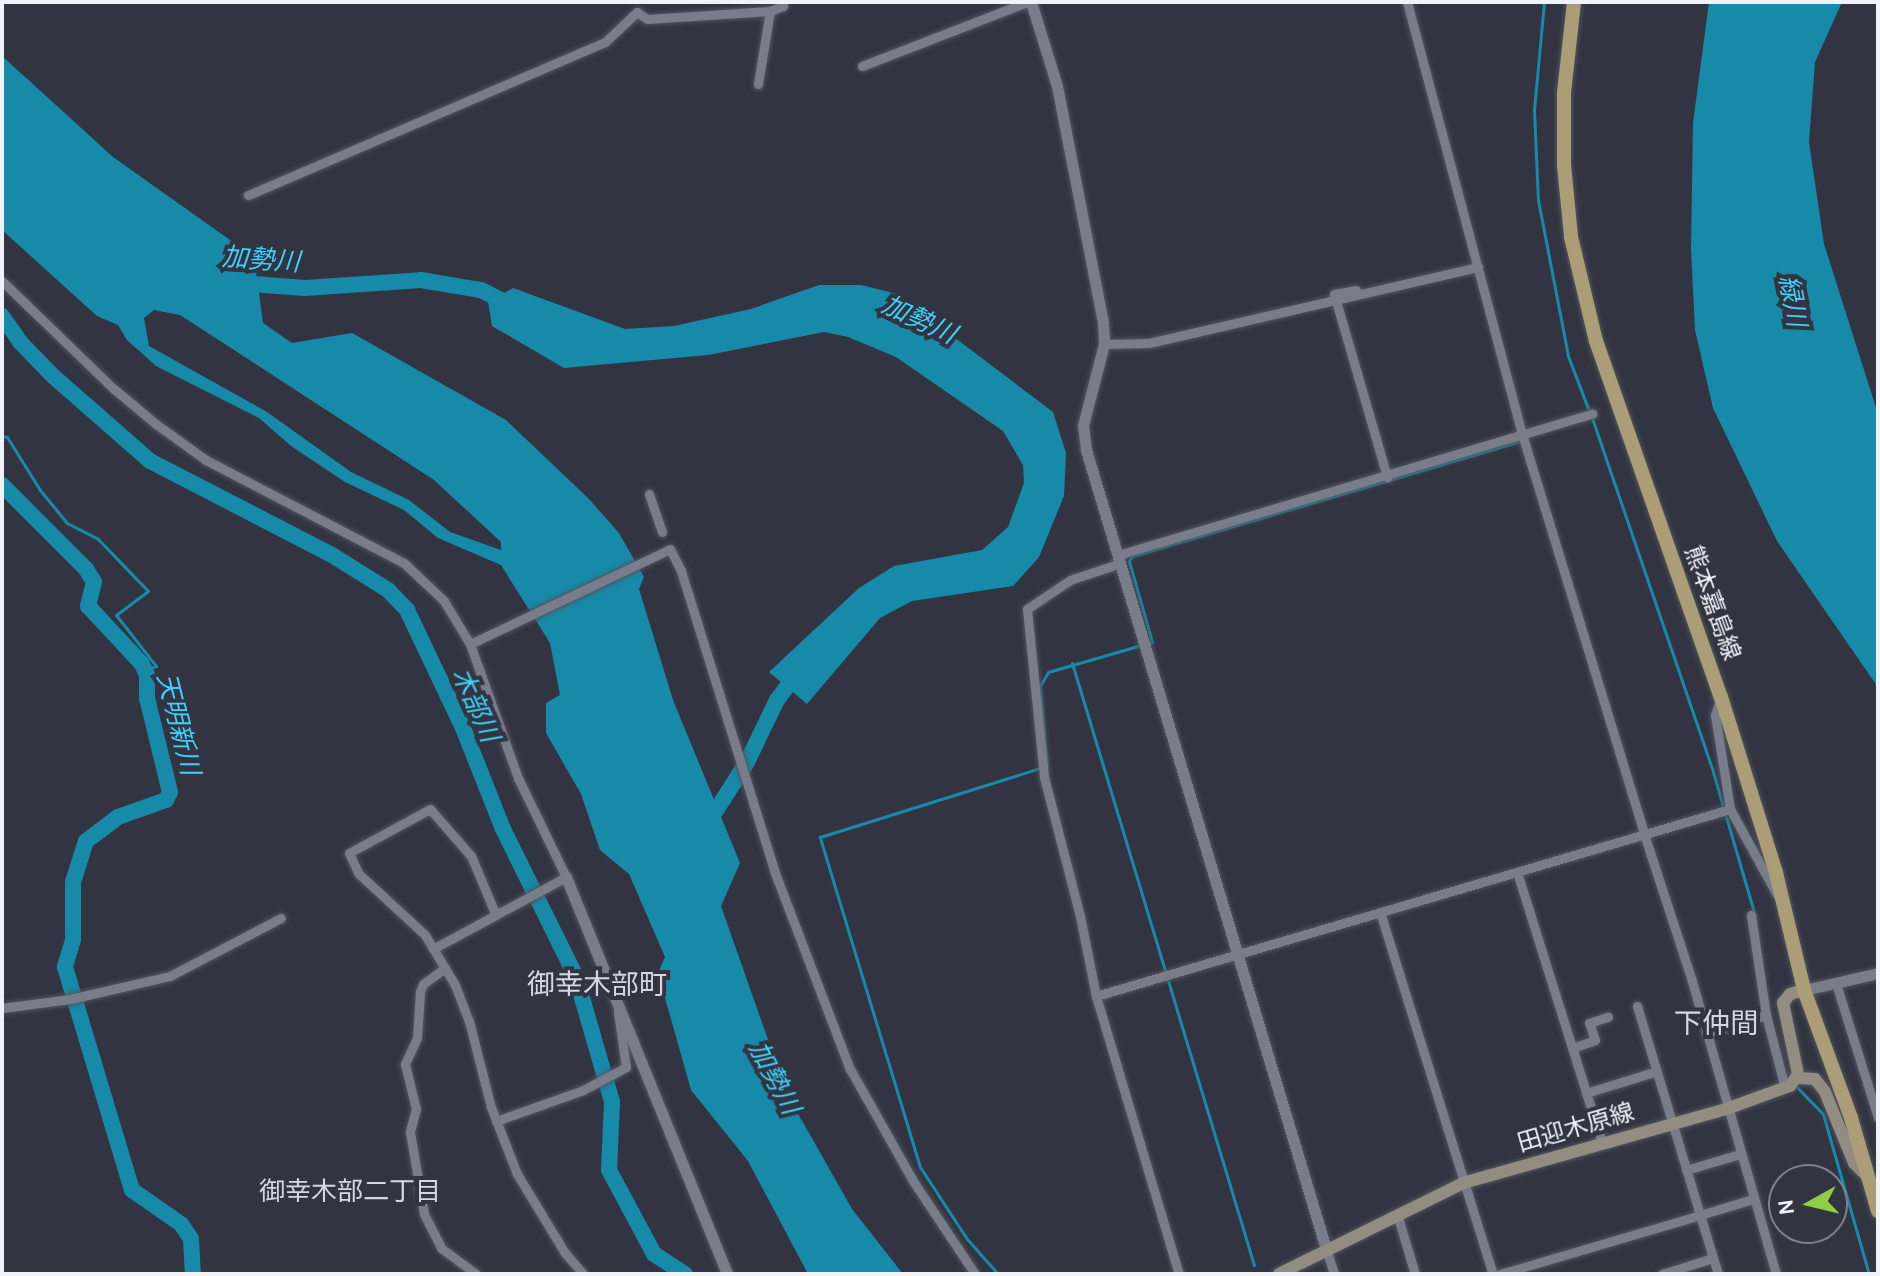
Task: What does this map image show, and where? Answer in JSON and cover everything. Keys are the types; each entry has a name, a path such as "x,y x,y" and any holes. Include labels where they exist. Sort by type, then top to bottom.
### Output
{"main road":[{"name":"熊本嘉島線","path":"1574,2 1566,57 1563,131 1571,237 1596,341 1721,697 1878,1211"},
{"path":"1809,989 1790,994 1783,1003 1790,1084 1815,1079 1825,1092 1854,1163 1869,1178"},
{"name":"田迎木原線","path":"1279,1274 1463,1183 1726,1109 1790,1084"}],"street":[{"path":"248,195 605,42 637,12 647,19 770,11 783,6 783,2"},
{"path":"862,66 1029,2 1057,86 1084,217 1104,344 1083,425 1086,450 1235,954 1334,1274"},
{"path":"1407,2 1522,434 1706,1033 1776,1274"},
{"path":"758,84 770,11"},
{"path":"1387,477 1334,294 1478,267"},
{"path":"2,281 114,389 206,460 404,563 444,601 470,644 518,778 566,877 727,1274"},
{"path":"1104,344 1149,343 1336,300"},
{"path":"1179,1274 1096,996 1080,916 1044,777 1027,609 1070,580 1119,559 1592,414"},
{"path":"649,494 662,532"},
{"path":"470,644 670,549 681,571 775,873 850,1069 913,1181 975,1274"},
{"path":"1721,697 1715,715 1730,809 1783,905"},
{"path":"495,913 471,856 430,809 349,853 359,874 425,935 445,968 469,1021 496,1121 517,1174 565,1253 583,1274"},
{"path":"1096,996 1645,837 1730,809"},
{"path":"1517,872 1602,1144"},
{"path":"433,949 566,877"},
{"path":"1380,912 1493,1274"},
{"path":"1751,915 1766,1015 1790,1084"},
{"path":"2,1008 70,999 170,976 281,918"},
{"path":"445,968 423,984 420,992 417,1038 405,1064 416,1109 410,1132 424,1214 441,1248 476,1274"},
{"path":"1809,989 1878,973"},
{"path":"1838,990 1878,1118"},
{"path":"496,1121 588,1088 626,1067 617,1006"},
{"path":"1637,1006 1718,1274"},
{"path":"1706,1033 1766,1015"},
{"path":"1572,1048 1595,1040 1589,1023 1608,1017"},
{"path":"1586,1093 1657,1071"},
{"path":"1686,1170 1740,1154"},
{"path":"1500,1274 1753,1199"},
{"path":"1397,1214 1415,1274"},
{"path":"1662,1274 1713,1258"}],"water":[{"name":"緑川","path":"1709,2 1842,2 1815,62 1809,142 1824,244 1878,414 1878,695 1875,683 1777,541 1713,408 1695,330 1691,249 1693,123"},
{"path":"2,56 113,157 254,257 263,323 292,343 352,333 506,420 588,498 619,533 644,577 639,589 673,700 740,863 721,906 766,1034 796,1110 852,1209 903,1274 808,1274 748,1161 691,1090 658,973 665,957 629,874 600,850 581,794 546,733 546,703 560,695 550,643 501,565 438,538 404,510 345,482 291,446 259,418 156,366 127,340 118,325 97,316 2,230","holes":["154,310 180,315 434,480 501,542 501,550 450,532 409,500 351,472 267,412 149,346 144,318"]},
{"path":"819,285 861,285 897,294 1053,412 1066,453 1064,496 1039,557 1013,586 912,601 880,618 807,704 769,672 859,588 894,566 982,550 1008,527 1024,483 1023,465 1003,431 896,357 848,337 824,332 708,355 564,368 492,326 488,302 513,288 625,329 674,326 751,309"}],"waterway":[{"path":"1544,2 1534,110 1538,200 1568,356 1589,411"},
{"name":"加勢川","path":"239,283 305,288 421,280 481,290 515,307"},
{"name":"木部川","path":"2,316 20,342 53,376 150,461 332,555 388,590 407,610 463,728 503,829 576,977 612,1102 609,1170 654,1254 685,1274"},
{"path":"1592,418 1713,772 1755,916"},
{"path":"2,436 7,437 40,490 67,523 98,539 148,591 116,615 156,666 142,671"},
{"path":"1047,766 1040,686 1048,672 1152,642 1129,561 1132,556 1520,441"},
{"name":"天明新川","path":"2,485 86,569 94,582 88,606 142,664 147,675 147,698 170,792 166,800 118,817 86,841 73,882 73,940 65,967 132,1190 181,1224 191,1239 193,1274"},
{"path":"1072,663 1254,1265"},
{"name":"加勢川","path":"708,823 747,762 777,700 798,672"},
{"path":"998,1274 967,1239 920,1167 820,837 1040,768"},
{"path":"1794,1084 1823,1114 1869,1274"}],"district":[{"name":"御幸木部町","path":"597,985"},
{"name":"下仲間","path":"1716,1024"},
{"name":"御幸木部二丁目","path":"350,1192"}]}
